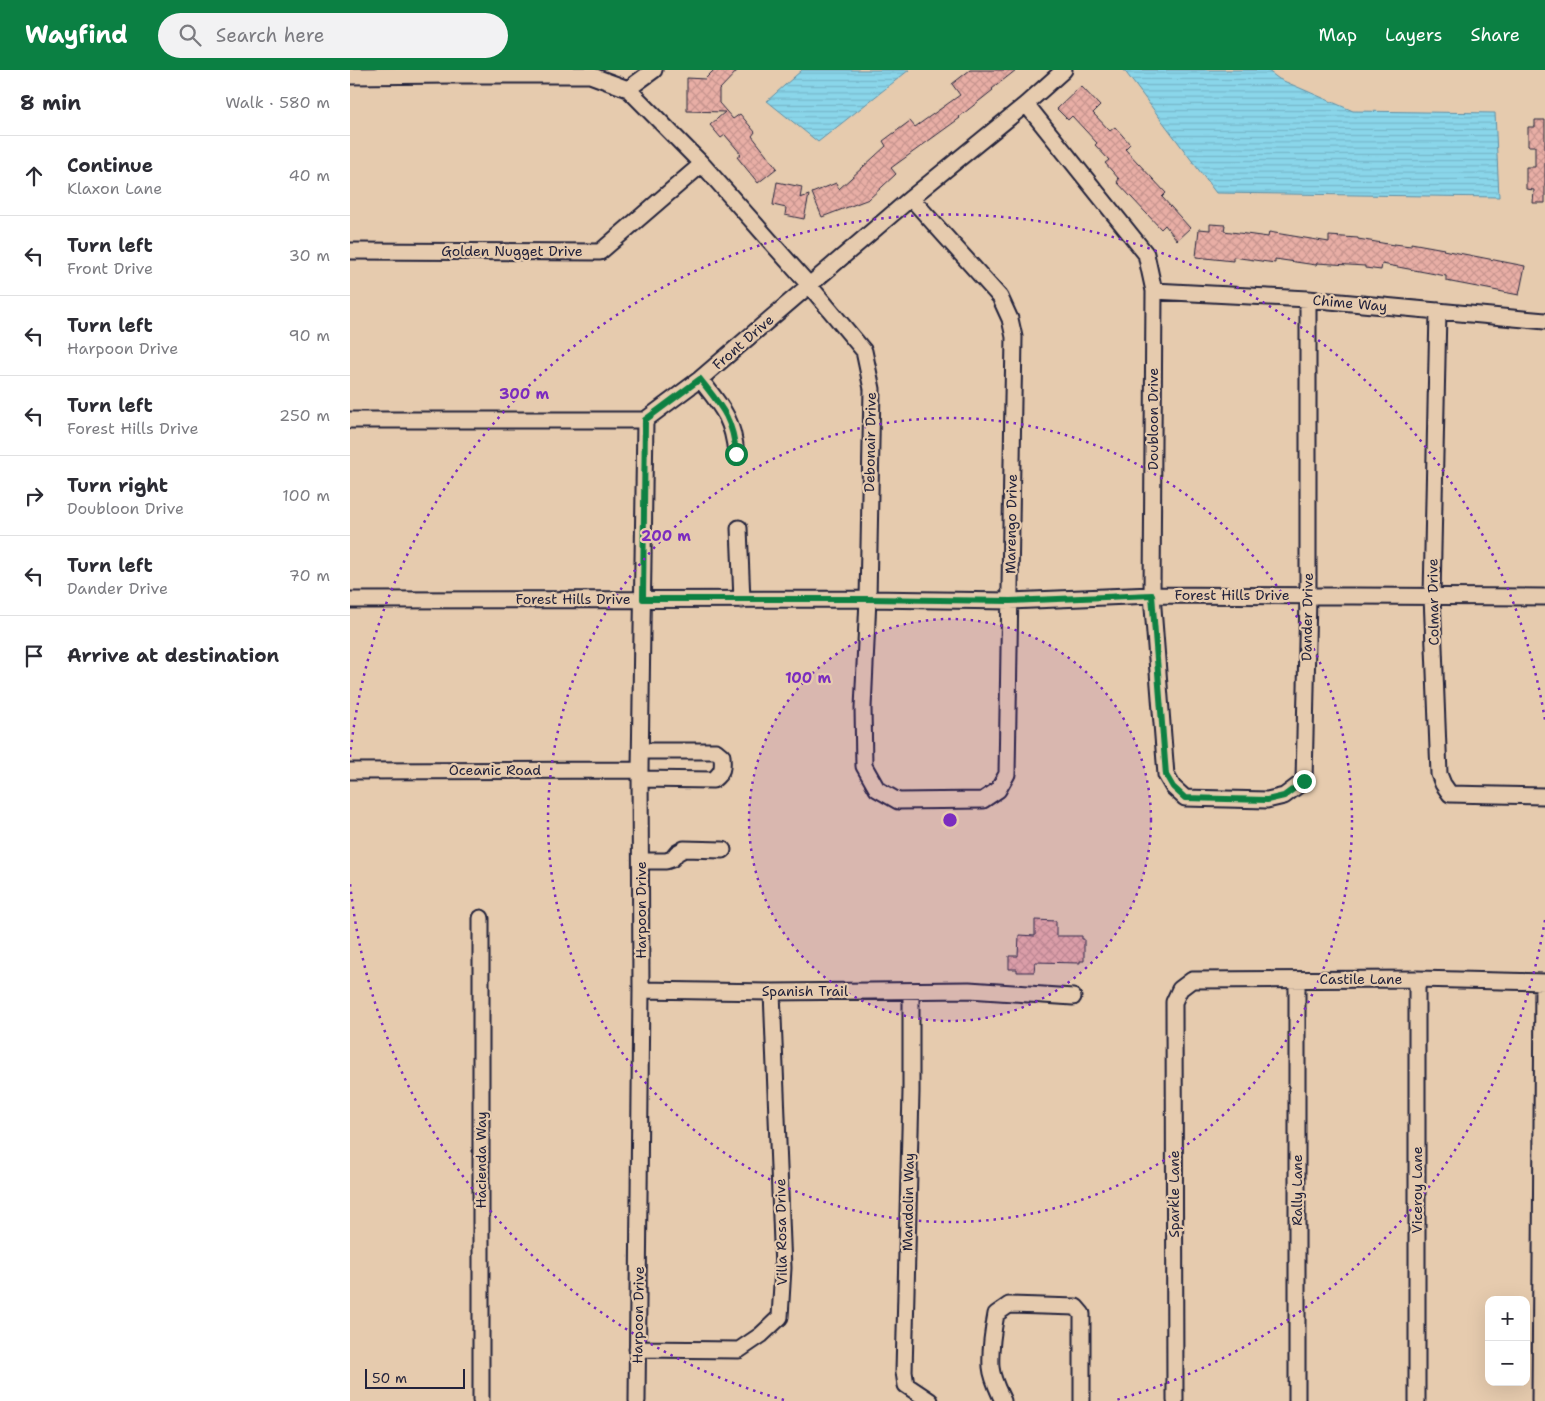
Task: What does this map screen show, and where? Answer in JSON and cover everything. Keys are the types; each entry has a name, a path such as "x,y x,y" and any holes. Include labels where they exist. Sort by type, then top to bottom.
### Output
{"street":[{"path":"350,76 452,72 590,73 628,89 654,70"},
{"name":"Front Drive","path":"645,420 700,379 1064,70"},
{"name":"Debonair Drive","path":"628,89 702,164 809,285 864,351 872,388 868,599 863,708 864,766"},
{"name":"Doubloon Drive","path":"1026,104 1146,254 1154,291 1152,595 1166,775"},
{"name":"Golden Nugget Drive","path":"350,251 600,252 702,164"},
{"name":"Marengo Drive","path":"864,766 877,789 898,801 983,800 998,790 1007,774 1014,337 1010,319 1000,297 911,198"},
{"name":"Chime Way","path":"1154,291 1308,300 1545,321"},
{"name":"Dander Drive","path":"1166,775 1173,787 1185,798 1267,800 1284,796 1304,781 1308,596 1308,300"},
{"name":"Colmar Drive","path":"1438,311 1432,596 1439,774 1450,794 1545,796"},
{"path":"700,379 726,413 734,437 736,454"},
{"path":"350,420 645,420"},
{"name":"Harpoon Drive","path":"637,1401 641,990 640,775 645,420"},
{"path":"739,528 742,600"},
{"name":"Forest Hills Drive","path":"350,600 868,599 1010,601 1152,595 1545,597"},
{"name":"Oceanic Road","path":"350,771 640,775 714,780 721,774 723,767 722,756 716,751 641,751"},
{"path":"641,862 666,862 684,849 722,850"},
{"name":"Hacienda Way","path":"481,918 481,1401"},
{"name":"Castile Lane","path":"1180,989 1192,980 1418,979 1544,982"},
{"name":"Viceroy Lane","path":"1417,1401 1418,979"},
{"name":"Rally Lane","path":"1296,980 1297,1401"},
{"path":"1540,1401 1544,982"},
{"name":"Sparkle Lane","path":"1175,1401 1174,1002 1180,989"},
{"name":"Spanish Trail","path":"641,990 772,992 969,990 1073,997"},
{"name":"Mandolin Way","path":"911,991 911,1092 904,1372 906,1385 930,1401"},
{"name":"Villa Rosa Drive","path":"637,1349 739,1350 761,1335 780,1318 783,1268 772,992"},
{"path":"1003,1401 996,1387 991,1367 996,1314 1008,1305 1076,1306 1082,1314 1082,1401"}],"water":[{"path":"802,70 909,70 818,142 767,101"},
{"path":"1124,70 1267,70 1279,79 1353,111 1495,113 1499,197 1216,193"}],"building":[{"path":"714,70 738,70 719,90 719,103 733,119 740,114 755,132 752,136 777,168 758,183 737,157 741,154 725,135 721,138 710,125 725,112 687,111 687,78 705,79"},
{"path":"970,70 1016,70 960,118 891,168 896,174 869,199 822,217 812,193 836,183 839,189 886,146 883,141 910,121 915,127 960,95 952,84"},
{"path":"1081,86 1100,106 1093,113 1110,131 1115,127 1130,144 1125,149 1166,193 1162,197 1190,228 1177,240 1165,225 1161,229 1117,182 1119,179 1105,163 1109,160 1095,145 1097,143 1072,116 1068,120 1057,109"},
{"path":"1535,120 1545,120 1545,203 1533,203 1534,190 1526,189 1526,167 1535,167 1535,146 1528,146 1528,127 1535,127"},
{"path":"777,182 802,187 800,198 809,195 804,219 785,215 786,208 773,205"},
{"path":"1210,224 1225,225 1224,231 1268,237 1269,232 1329,242 1329,236 1358,238 1394,245 1411,246 1411,243 1525,266 1519,295 1446,281 1446,276 1382,264 1381,270 1365,268 1365,266 1317,263 1316,265 1275,259 1275,263 1233,257 1233,261 1196,257 1199,229 1210,230"},
{"path":"1035,920 1056,921 1056,936 1082,936 1082,939 1084,939 1084,961 1080,961 1080,963 1035,962 1034,972 1017,972 1017,969 1009,969 1009,956 1018,956 1019,935 1035,936"}],"route":[{"path":"736,454 734,437 726,413 700,379 645,420 643,599 1010,601 1152,595 1166,775 1173,787 1185,798 1267,800 1284,796 1304,781"}]}
